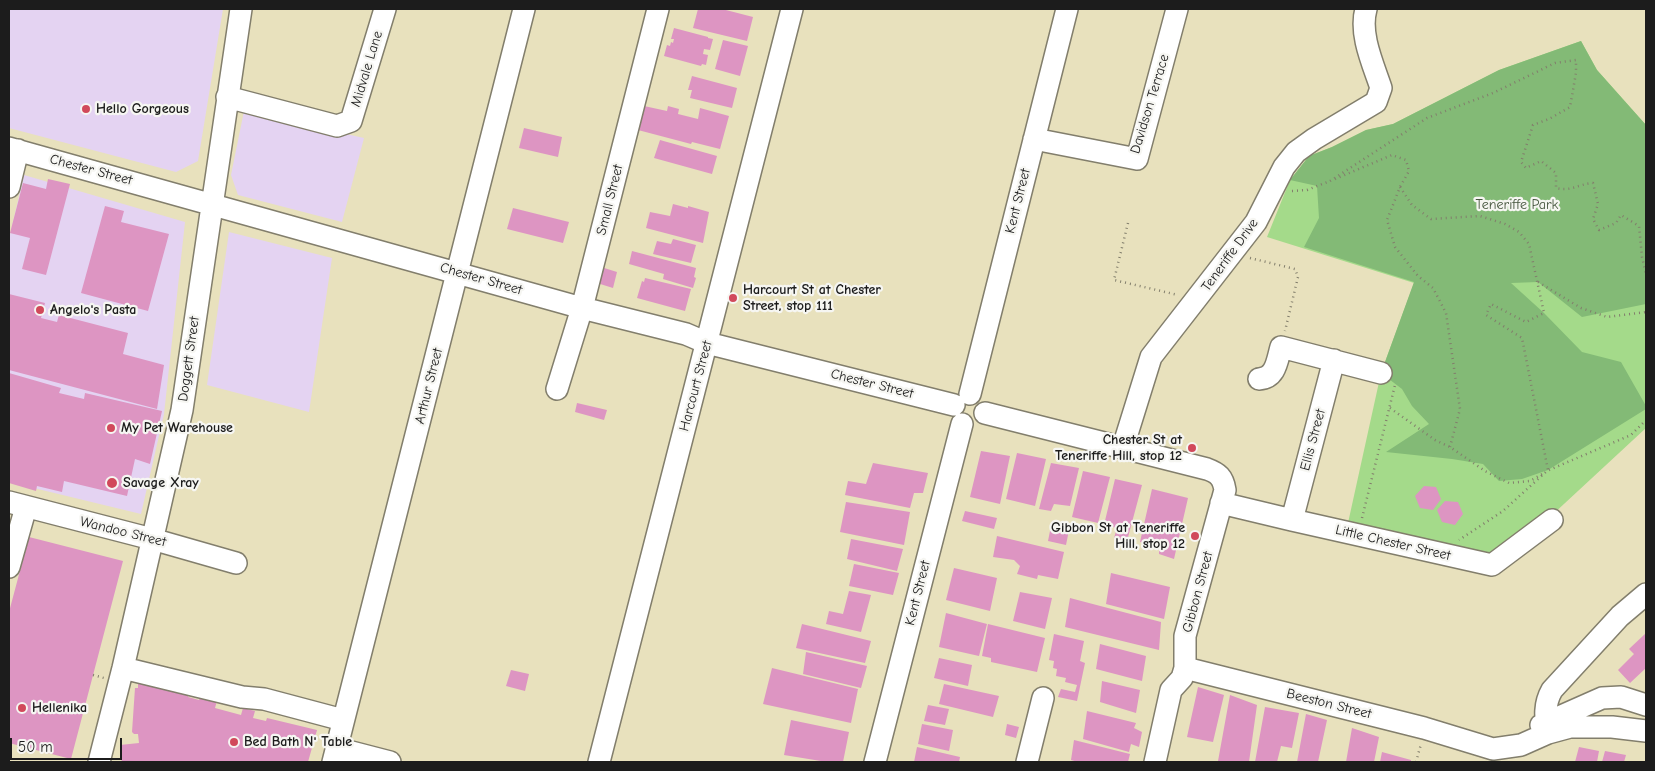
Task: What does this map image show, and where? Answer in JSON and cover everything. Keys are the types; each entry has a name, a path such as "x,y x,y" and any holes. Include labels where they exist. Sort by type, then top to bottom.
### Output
{"street":[{"name":"Doggett Street","path":"99,762 123,668 182,410 241,9"},
{"name":"Midvale Lane","path":"227,97 337,126 351,121 385,9"},
{"name":"Arthur Street","path":"334,755 524,9"},
{"name":"Small Street","path":"557,389 582,308 658,9"},
{"name":"Harcourt Street","path":"599,762 708,343 792,9"},
{"name":"Kent Street","path":"875,762 962,407 1067,9"},
{"name":"Davidson Terrace","path":"1034,139 1137,159 1177,9"},
{"name":"Teneriffe Drive","path":"1123,447 1151,357 1256,222 1284,167 1296,152 1332,128 1366,109 1376,102 1380,95 1381,88 1367,44 1364,24 1366,9"},
{"name":"Chester Street","path":"14,149 582,308 686,334 708,343 962,407"},
{"path":"9,187 14,149"},
{"path":"1258,379 1266,379 1274,372 1281,347 1381,373"},
{"name":"Ellis Street","path":"1292,520 1334,360"},
{"path":"962,407 972,425 983,418 985,413 1123,447"},
{"name":"Gibbon Street","path":"1123,447 1207,469 1222,478 1225,490 1185,636 1185,668"},
{"name":"Little Chester Street","path":"1221,503 1492,565 1552,520"},
{"path":"9,567 17,505"},
{"name":"Wandoo Street","path":"17,505 152,539 236,563"},
{"path":"1547,728 1545,710 1547,699 1552,690 1614,622 1646,594"},
{"path":"123,668 242,698 264,699 343,720"},
{"path":"1155,762 1172,690 1182,678 1185,668"},
{"name":"Beeston Street","path":"1185,668 1424,728 1471,742 1547,728"},
{"path":"1547,728 1602,698 1621,697 1646,705"},
{"path":"1027,762 1043,698"},
{"path":"1547,728 1612,727 1646,731"},
{"path":"334,755 390,762"}],"path":[{"path":"1330,181 1427,118 1492,93 1555,63 1576,60 1576,73 1570,107 1549,119 1533,125 1521,162 1526,168 1541,161 1556,173 1556,188 1566,191 1583,183 1593,182 1598,204 1593,219 1599,230 1616,223 1621,215 1639,226 1642,257 1646,274"},
{"path":"1274,184 1293,191 1307,190 1392,155 1406,160 1409,171 1400,187 1387,220 1395,247 1418,276 1433,288 1446,313 1460,410 1450,447"},
{"path":"1400,187 1412,205 1431,218 1480,216 1505,224 1519,232 1529,244 1544,313 1526,322 1491,304 1486,315 1522,338 1548,470"},
{"path":"1128,223 1114,280 1197,299"},
{"path":"1232,254 1294,270 1298,277 1281,347"},
{"path":"1538,282 1581,308 1607,317 1646,312"},
{"path":"1358,535 1395,385 1381,373"},
{"path":"1390,408 1435,440 1450,447 1485,471 1509,483 1530,481 1548,470 1631,435 1646,420"},
{"path":"1455,542 1503,511 1548,470"}],"shaded area":[{"path":"9,9 223,9 198,161 176,172 9,128"},
{"path":"244,111 364,138 342,222 238,195 231,175"},
{"path":"24,175 185,222 164,414 141,514 9,482 9,239"},
{"path":"229,232 332,258 309,412 207,385"}],"green space":[{"name":"Teneriffe Park","path":"1581,41 1597,70 1646,125 1646,428 1551,516 1494,557 1348,523 1381,373 1414,283 1267,237 1290,180 1309,156 1366,130 1393,124 1499,70"},
{"name":"Teneriffe Park","path":"1581,41 1597,70 1646,125 1646,304 1582,317 1538,282 1511,283 1582,352 1621,362 1646,409 1548,470 1522,479 1499,481 1483,464 1386,452 1429,424 1412,406 1402,389 1381,373 1414,282 1304,247 1319,218 1317,186 1290,180 1309,156 1366,130 1393,124 1499,70"}],"building":[{"path":"698,9 722,9 753,17 747,41 693,28"},
{"path":"674,28 713,39 710,50 704,49 703,54 708,55 706,65 702,64 701,66 664,56 667,45 670,46 671,42 673,43 674,39 671,39"},
{"path":"723,40 748,46 740,76 715,69"},
{"path":"692,76 737,88 732,108 690,98 692,90 688,90"},
{"path":"644,106 667,111 668,106 679,109 678,114 698,119 700,108 729,116 720,149 692,142 691,144 638,130"},
{"path":"524,128 562,137 558,157 519,148"},
{"path":"660,140 717,156 712,174 654,158"},
{"path":"48,179 70,184 46,275 22,269 30,238 10,233 23,183 46,189"},
{"path":"673,204 709,212 703,243 646,228 650,212 670,216"},
{"path":"105,206 124,211 121,222 169,234 148,311 81,293"},
{"path":"513,208 569,222 563,243 507,229"},
{"path":"673,239 696,245 691,263 653,254 657,241 671,244"},
{"path":"632,251 696,268 693,288 663,279 664,274 629,264"},
{"path":"601,267 617,272 613,288 597,283"},
{"path":"645,278 691,289 685,311 637,298 642,281 644,282"},
{"path":"9,294 45,303 41,318 57,322 59,315 128,333 123,354 164,365 157,409 9,370"},
{"path":"9,373 61,388 59,393 84,399 85,393 162,411 150,464 135,459 127,496 64,481 62,492 37,486 36,491 9,483"},
{"path":"577,403 607,410 604,420 575,412"},
{"path":"981,451 1010,456 1000,504 970,497"},
{"path":"1017,453 1046,459 1035,506 1006,499"},
{"path":"873,463 928,473 923,493 914,493 910,508 845,495 848,481 866,484"},
{"path":"1051,463 1079,468 1070,506 1054,504 1051,511 1039,509"},
{"path":"1083,471 1110,477 1098,523 1072,517"},
{"path":"1115,479 1142,485 1127,541 1114,538 1117,528 1104,525"},
{"path":"1424,486 1436,487 1441,499 1433,510 1420,508 1415,496"},
{"path":"1152,489 1188,498 1174,559 1159,554 1159,547 1140,542"},
{"path":"1445,501 1458,502 1463,514 1455,525 1442,522 1437,510"},
{"path":"846,502 910,512 904,545 840,532"},
{"path":"965,511 997,518 994,529 962,521"},
{"path":"1052,521 1070,525 1066,545 1048,541"},
{"path":"997,536 1064,552 1058,579 1038,575 1037,579 1017,574 1020,566 1014,560 993,557"},
{"path":"29,537 123,561 71,759 9,743 9,612"},
{"path":"851,539 903,549 897,571 847,559"},
{"path":"854,564 899,573 893,595 849,586"},
{"path":"954,568 997,578 990,611 946,600"},
{"path":"1111,573 1170,587 1164,619 1106,604"},
{"path":"849,591 871,595 861,632 826,624 829,611 843,614"},
{"path":"1020,592 1052,598 1045,629 1013,621"},
{"path":"1070,598 1161,622 1159,650 1065,627"},
{"path":"946,613 987,624 979,656 939,647"},
{"path":"802,624 871,641 865,663 796,648"},
{"path":"988,624 1045,638 1037,672 991,662 991,658 982,656"},
{"path":"1646,633 1646,668 1630,683 1618,670 1634,654 1629,649"},
{"path":"1054,634 1084,641 1080,661 1085,663 1077,701 1058,697 1061,689 1075,692 1077,685 1065,682 1066,678 1056,676 1057,669 1053,668 1054,661 1049,660"},
{"path":"1100,644 1146,656 1142,681 1096,669"},
{"path":"806,652 867,666 861,688 803,674"},
{"path":"939,658 972,665 968,686 934,678"},
{"path":"772,668 858,689 851,723 763,704"},
{"path":"511,670 529,674 525,691 506,686"},
{"path":"138,677 190,690 188,697 199,700 201,693 218,697 215,708 241,715 243,708 255,711 253,718 266,721 267,718 317,730 308,762 122,762 120,745 139,743 138,734 132,732 135,688 138,688"},
{"path":"1102,681 1140,690 1136,713 1100,702"},
{"path":"944,684 999,696 993,717 939,704"},
{"path":"1198,687 1224,695 1213,742 1187,737"},
{"path":"1230,695 1257,705 1249,762 1218,761"},
{"path":"928,705 949,709 945,725 924,721"},
{"path":"1265,707 1299,713 1292,748 1281,746 1277,762 1255,762"},
{"path":"1087,711 1136,723 1134,728 1142,732 1139,747 1131,744 1129,752 1083,739"},
{"path":"1306,714 1327,720 1318,762 1297,762"},
{"path":"791,720 849,732 843,762 827,762 784,755"},
{"path":"922,724 953,730 949,751 918,744"},
{"path":"1007,724 1019,727 1016,738 1005,735"},
{"path":"1352,728 1379,737 1374,762 1346,762"},
{"path":"1074,740 1130,754 1128,762 1078,762 1071,760"},
{"path":"917,747 960,757 959,762 914,762"},
{"path":"1579,747 1599,751 1597,762 1575,762"},
{"path":"1605,751 1626,755 1624,762 1602,762"},
{"path":"1382,752 1411,760 1411,762 1380,762"}],"place":[{"name":"Hello Gorgeous","path":"86,109"},
{"name":"Harcourt St at Chester Street, stop 111","path":"733,298"},
{"name":"Angelo's Pasta","path":"40,310"},
{"name":"My Pet Warehouse","path":"111,428"},
{"name":"Chester St at Teneriffe Hill, stop 12","path":"1192,448"},
{"name":"Savage Xray","path":"112,483"},
{"name":"Gibbon St at Teneriffe Hill, stop 12","path":"1195,536"},
{"name":"Hellenika","path":"22,708"},
{"name":"Bed Bath N' Table","path":"234,742"}]}
